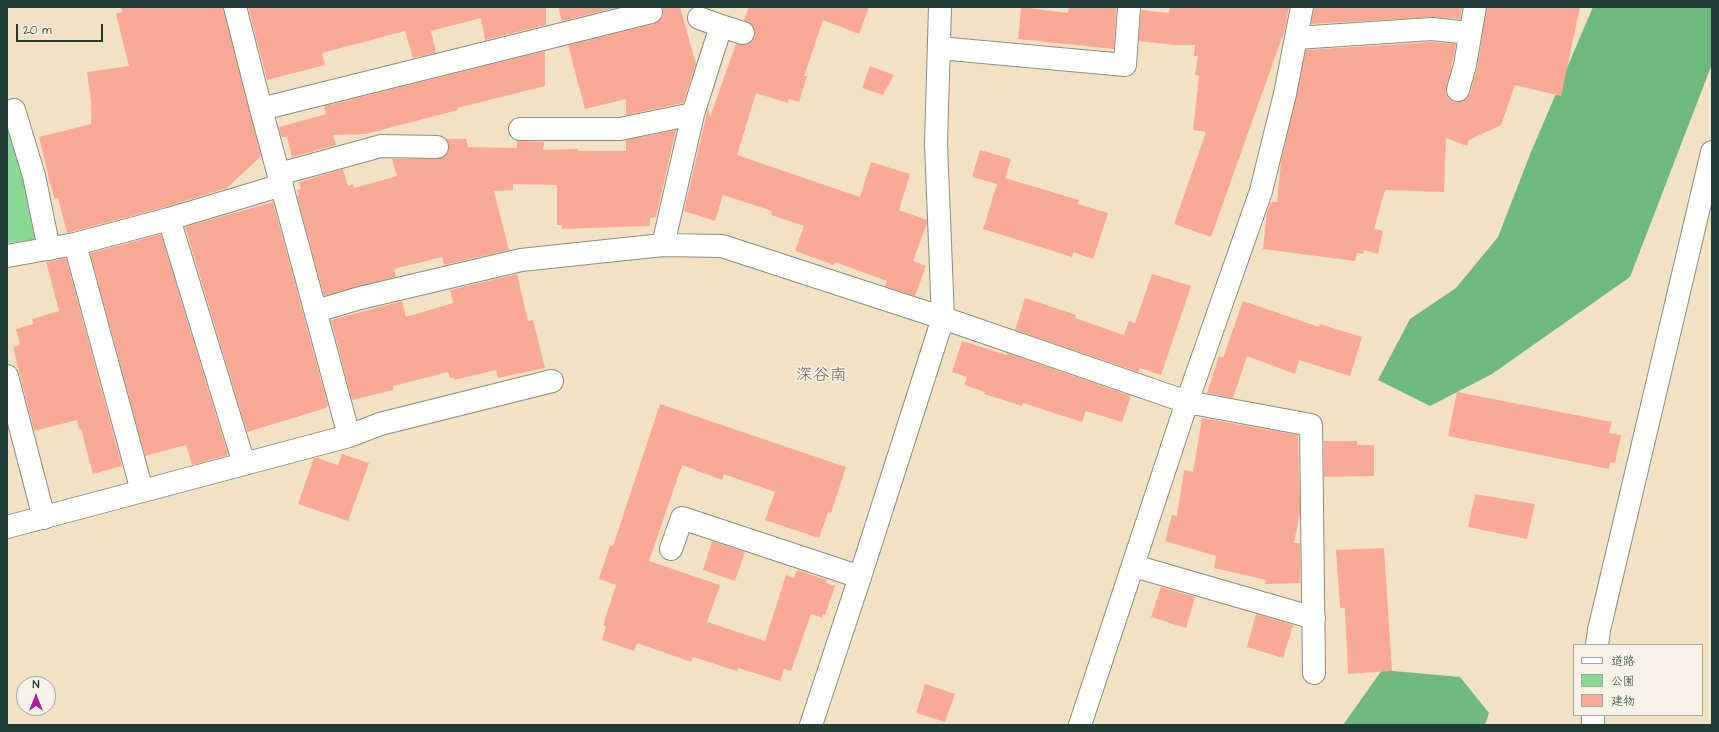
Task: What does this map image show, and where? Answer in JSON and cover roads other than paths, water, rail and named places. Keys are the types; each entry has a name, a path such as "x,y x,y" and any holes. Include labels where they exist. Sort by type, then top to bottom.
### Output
{"street":[{"path":"235,7 349,436"},
{"path":"261,109 651,12 650,7"},
{"path":"811,725 943,318 936,144 940,7"},
{"path":"939,48 1125,65 1129,7"},
{"path":"1080,725 1134,566 1187,402 1261,191 1285,94 1302,7"},
{"path":"1458,90 1465,65 1469,33 1475,7"},
{"path":"699,18 743,33"},
{"path":"663,245 693,114 721,26"},
{"path":"1296,38 1432,29 1469,33"},
{"path":"14,110 34,176 49,249"},
{"path":"520,129 620,129 693,114"},
{"path":"7,256 75,244 169,219 381,146 437,147"},
{"path":"1597,644 1599,630 1712,152"},
{"path":"169,219 244,464"},
{"path":"75,244 142,492"},
{"path":"316,311 360,298 521,260 663,245 722,246 943,318 1187,402 1311,425 1314,673"},
{"path":"7,376 44,518"},
{"path":"7,527 349,436 380,424 552,381"},
{"path":"671,549 682,518 860,577"},
{"path":"1134,566 1314,618"}],"district":[{"name":"深谷南","path":"821,376"}]}
